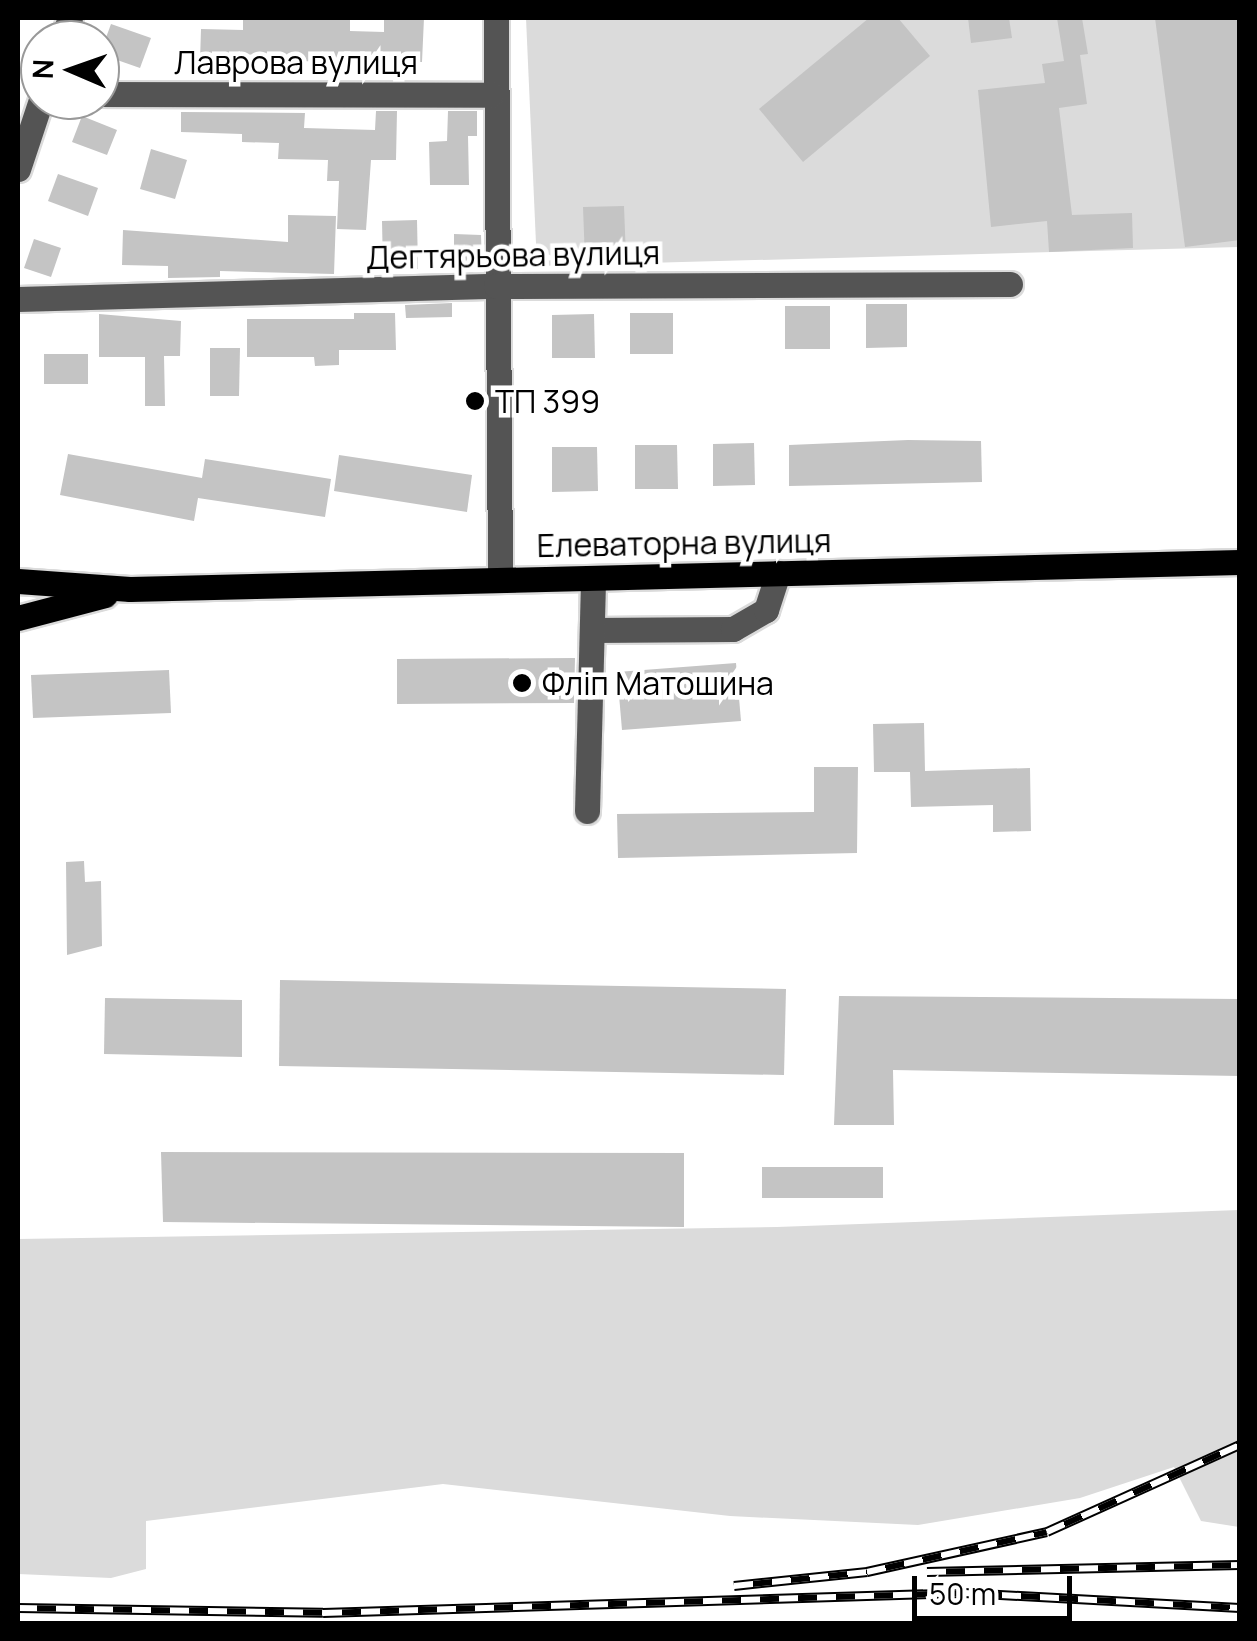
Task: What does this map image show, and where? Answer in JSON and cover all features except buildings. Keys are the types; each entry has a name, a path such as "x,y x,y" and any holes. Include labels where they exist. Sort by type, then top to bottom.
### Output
{"main road":[{"name":"Елеваторна вулиця","path":"18,581 130,589 1240,562"},
{"name":"Елеваторна вулиця","path":"18,618 130,589"}],"street":[{"path":"496,18 492,95 500,580"},
{"name":"Лаврова вулиця","path":"120,94 492,95"},
{"path":"18,170 33,120"},
{"name":"Дегтярьова вулиця","path":"18,300 496,286 1010,284"},
{"path":"592,630 733,629 766,610 778,573"},
{"path":"588,811 593,578"}],"shaded area":[{"path":"526,18 1239,18 1239,247 537,266"},
{"path":"1239,1210 1239,1527 1201,1521 1174,1467 1080,1498 918,1525 730,1516 443,1484 146,1521 146,1569 111,1578 18,1574 18,1239 777,1227"}],"railway":[{"path":"734,1586 867,1572 1047,1532 1240,1445"},
{"path":"927,1572 1240,1565"},
{"path":"18,1608 323,1613 964,1593 1240,1608"}],"place":[{"name":"ТП 399","path":"475,401"},
{"name":"Фліп Матошина","path":"522,683"}]}
